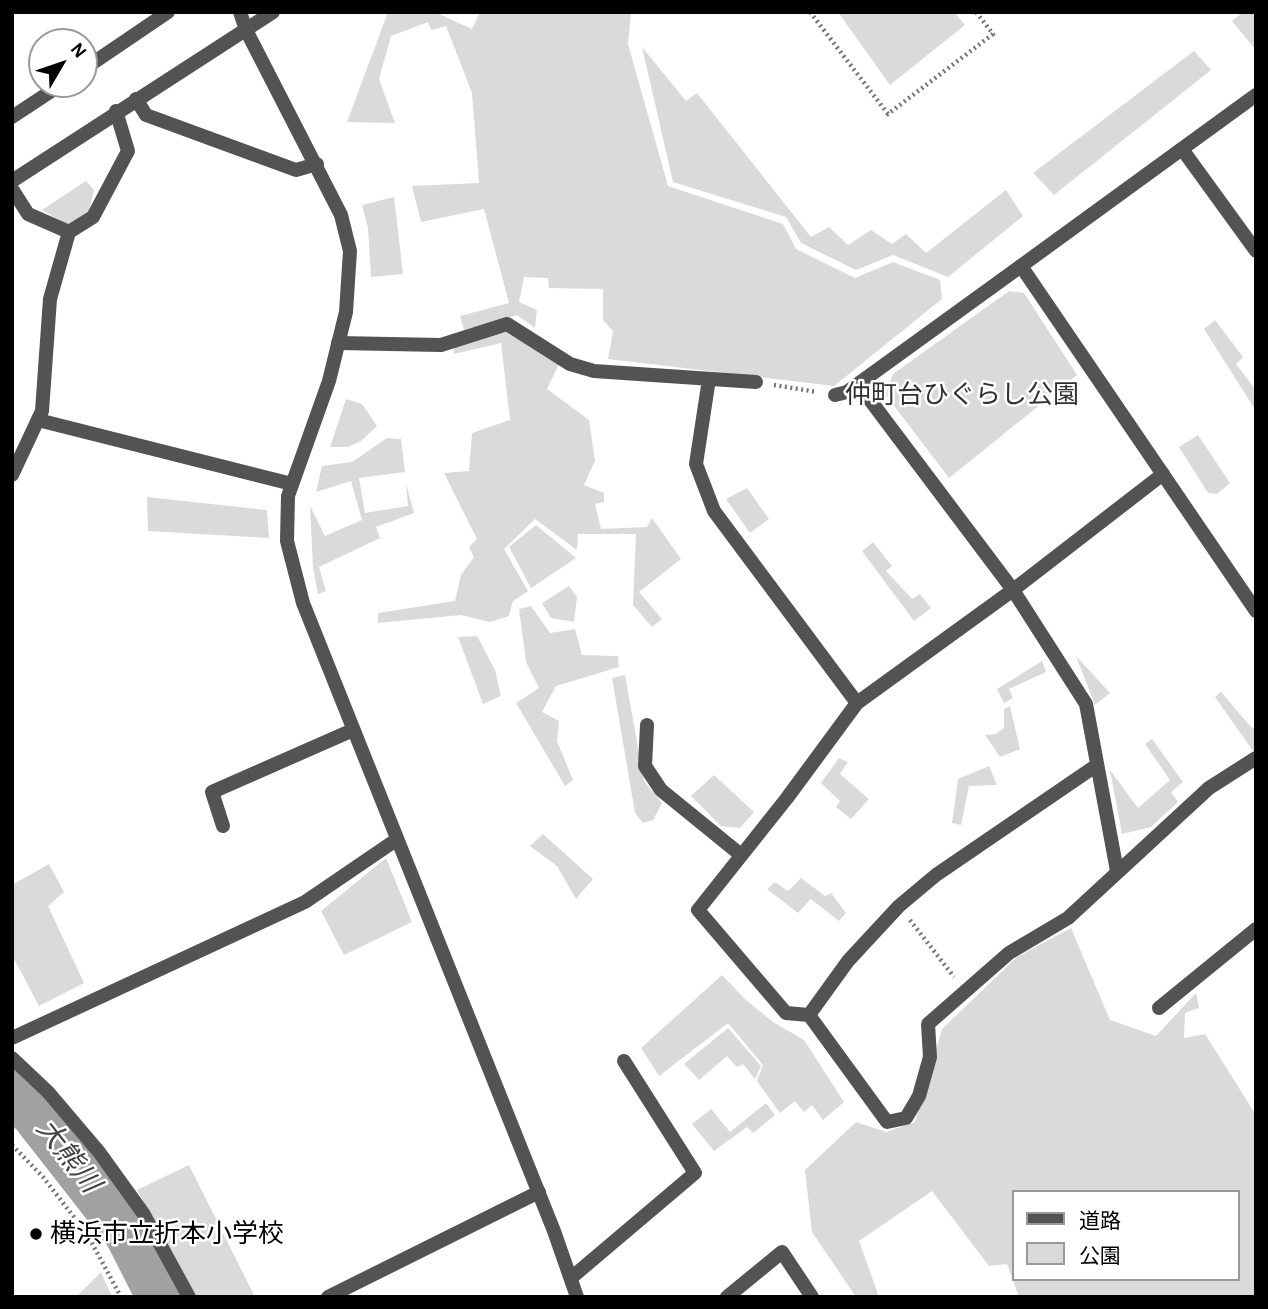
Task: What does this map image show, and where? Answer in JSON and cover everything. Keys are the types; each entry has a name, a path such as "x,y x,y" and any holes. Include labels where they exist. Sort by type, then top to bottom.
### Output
{"street":[{"path":"98,60 168,12"},
{"path":"240,12 246,30 341,215 350,251 346,312 329,382 288,496 290,554 303,603 538,1192 577,1297"},
{"path":"12,181 116,111 273,12"},
{"path":"835,395 858,384 1256,95"},
{"path":"12,117 41,98"},
{"path":"136,99 146,115 296,170 317,164"},
{"path":"12,475 42,411 50,299 69,232 93,216 128,151 116,111"},
{"path":"1182,149 1256,251"},
{"path":"12,189 28,214 69,232"},
{"path":"1021,266 1256,611"},
{"path":"338,343 441,345 507,324 570,364 594,371 756,382"},
{"path":"709,379 696,464 714,511 857,703"},
{"path":"858,384 1013,590 1086,704 1117,871"},
{"path":"38,420 292,484"},
{"path":"1163,474 1013,590 857,703 698,910 786,1013 809,1015 887,1122 906,1118 919,1096 930,1057 928,1024 1009,953 1068,918 1209,788 1256,758"},
{"path":"647,725 645,766 662,790 741,855"},
{"path":"223,826 212,792 353,730"},
{"path":"809,1015 848,961 899,906 936,875 1097,765"},
{"path":"12,1038 305,902 396,841"},
{"path":"1159,1008 1256,929"},
{"path":"12,1058 48,1093 114,1172 143,1213 189,1297"},
{"path":"571,1278 695,1173 624,1061"},
{"path":"328,1297 538,1192"},
{"path":"727,1297 782,1252 812,1297"}],"path":[{"path":"810,12 888,114 993,34 976,12"},
{"path":"756,382 835,395"},
{"path":"899,906 964,990"},
{"path":"12,1145 43,1177 87,1234 121,1297"}],"green space":[{"path":"388,12 435,12 472,29 480,12 631,12 628,44 668,186 783,224 796,249 855,278 893,262 940,280 942,299 834,386 608,359 613,331 603,320 603,289 549,288 548,278 524,277 519,302 537,310 535,328 517,315 464,330 460,316 509,303 484,209 421,222 412,186 479,183 472,93 446,26 431,30 428,22 391,36 379,79 395,123 347,122"},
{"path":"838,12 954,12 965,25 890,85"},
{"path":"1243,12 1256,12 1256,50 1232,21"},
{"path":"642,47 686,101 697,93 811,237 829,227 848,245 871,230 892,244 906,234 926,253 1006,190 1023,216 948,277 893,255 856,270 801,243 786,217 673,182"},
{"path":"1194,51 1211,70 1054,195 1033,173"},
{"path":"86,181 94,190 89,211 69,226 42,210"},
{"path":"394,197 403,274 371,277 368,228 362,205"},
{"name":"仲町台ひぐらし公園","path":"1009,291 1024,293 1077,375 949,478 885,394 893,374"},
{"path":"1215,320 1243,357 1236,364 1256,390 1256,411 1204,329"},
{"path":"505,329 559,364 547,389 589,420 595,461 584,485 604,493 604,502 595,504 601,529 647,527 652,518 681,559 639,592 662,619 652,627 633,605 636,534 578,534 577,550 535,519 504,549 528,591 513,601 509,616 490,622 461,615 378,623 378,613 455,601 461,575 474,557 469,547 477,539 444,473 469,471 472,433 510,420 501,343 454,354 454,345"},
{"path":"346,399 362,404 377,426 361,441 348,447 330,447"},
{"path":"1198,435 1230,483 1217,494 1208,493 1179,447"},
{"path":"387,438 401,439 405,472 359,478 365,513 408,506 406,484 414,513 376,527 380,538 319,567 326,591 318,594 313,568 310,506 325,536 362,520 351,481 316,492 322,466 352,462"},
{"path":"747,488 769,519 750,533 726,499"},
{"path":"147,497 267,510 269,538 148,531"},
{"path":"536,525 576,558 531,588 509,547"},
{"path":"873,542 892,566 886,571 912,599 920,594 931,608 914,621 862,551"},
{"path":"569,586 577,597 574,622 551,618 542,603"},
{"path":"531,606 550,633 575,629 582,655 618,656 619,667 556,686 542,712 559,721 557,741 573,780 565,786 516,703 539,688 526,662 519,609"},
{"path":"477,636 495,670 501,696 483,704 458,637"},
{"path":"1076,656 1110,693 1095,705"},
{"path":"1042,661 1046,672 1009,689 1013,698 1004,703 997,689"},
{"path":"625,675 644,781 662,803 653,820 643,823 635,813 612,678"},
{"path":"1221,692 1252,728 1256,726 1256,748 1253,751 1215,697"},
{"path":"1010,706 1020,749 1000,757 985,735 996,734 1004,728 1004,709"},
{"path":"1152,739 1183,782 1171,792 1178,802 1151,827 1122,834 1110,770 1138,808 1170,780 1145,744"},
{"path":"839,758 848,762 840,774 869,799 851,819 836,807 840,801 821,783"},
{"path":"989,766 997,785 969,786 961,825 952,823 958,779"},
{"path":"714,775 754,812 740,828 721,826 691,796"},
{"path":"543,834 593,879 576,899 557,866 530,846"},
{"path":"386,858 412,922 344,955 321,911"},
{"path":"49,864 64,892 48,906 84,983 39,1006 12,955 12,885"},
{"path":"801,878 825,896 831,893 846,913 839,921 811,899 798,913 767,889 775,882 788,891"},
{"path":"1071,928 1110,1020 1156,1036 1196,993 1199,1008 1185,1013 1184,1038 1205,1034 1256,1115 1256,1297 1019,1297 1013,1281 1240,1281 1240,1190 1012,1190 1012,1278 1007,1264 989,1266 932,1191 859,1241 879,1297 856,1297 812,1232 805,1170 856,1122 886,1132 915,1122 942,1029 1017,957"},
{"path":"722,975 746,1000 773,1022 804,1040 844,1102 823,1120 812,1105 804,1112 795,1101 780,1113 757,1081 763,1065 728,1023 659,1076 641,1048"},
{"path":"728,1028 761,1066 755,1079 743,1064 737,1067 727,1056 699,1080 684,1064"},
{"path":"766,1103 775,1115 753,1133 747,1127 714,1151 692,1124 711,1109 730,1132"},
{"path":"189,1165 255,1297 197,1297 137,1190"},
{"path":"101,1272 112,1297 76,1297"}],"waterway":[{"name":"大熊川","path":"12,1092 35,1115 128,1234 160,1297"}],"place":[{"name":"横浜市立折本小学校","path":"36,1234"}]}
